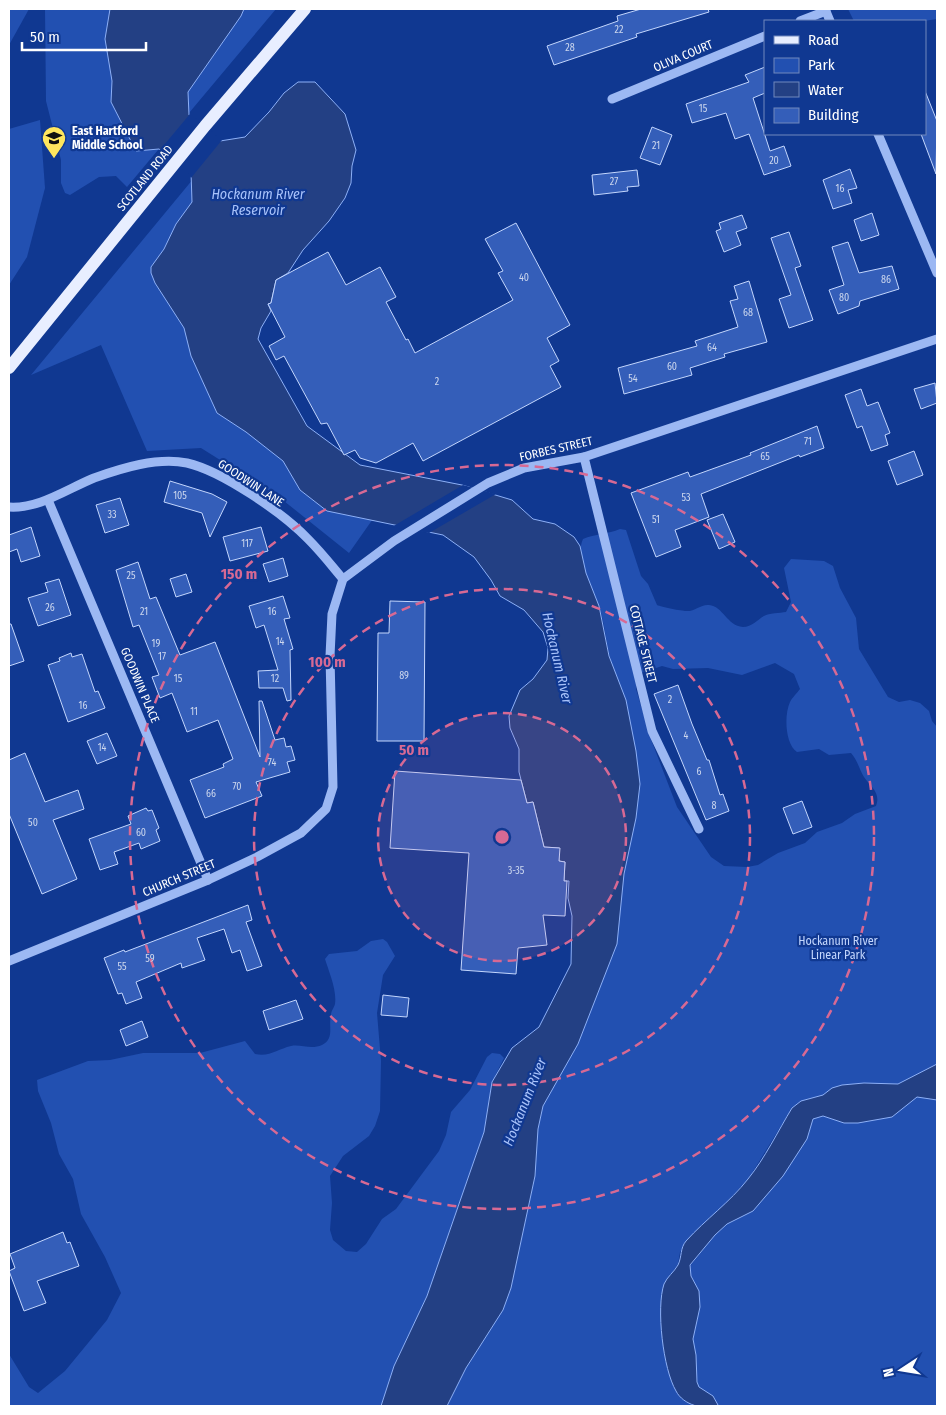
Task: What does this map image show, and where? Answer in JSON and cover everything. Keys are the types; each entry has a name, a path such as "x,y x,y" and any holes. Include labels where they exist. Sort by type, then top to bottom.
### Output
{"main road":[{"name":"SCOTLAND ROAD","path":"9,368 205,126 305,9"}],"street":[{"path":"802,20 825,10"},
{"name":"OLIVA COURT","path":"612,100 764,36"},
{"path":"878,135 937,273"},
{"name":"FORBES STREET","path":"343,579 405,534 479,489 524,468 584,457 937,339"},
{"name":"COTTAGE STREET","path":"584,457 652,731 699,829"},
{"name":"GOODWIN LANE","path":"9,507 48,500 94,478 145,463 185,463 214,471 272,510 307,538 343,579"},
{"name":"GOODWIN PLACE","path":"48,500 208,880"},
{"name":"CHURCH STREET","path":"9,961 208,880 257,857 301,833 326,809 334,787 330,656 332,614 343,579"}],"green space":[{"path":"9,9 29,9 9,45"},
{"path":"45,9 276,9 127,187 116,176 99,177 70,195 65,193 61,183 61,160 46,101"},
{"path":"848,9 937,9 937,19 926,21 854,20"},
{"path":"40,120 45,188 27,257 9,285 9,129"},
{"path":"208,161 236,373 389,496 349,553 279,497 201,448 147,451 101,345 31,375"},
{"name":"Hockanum River Linear Park","path":"620,529 626,530 641,576 648,584 657,605 686,611 706,605 714,606 733,623 743,627 752,625 766,615 786,612 791,602 784,568 791,559 824,561 833,566 840,588 856,618 859,649 888,697 899,702 910,700 920,703 929,711 932,721 937,727 937,1406 717,1406 713,1396 698,1387 693,1339 700,1307 699,1291 691,1276 690,1266 715,1235 727,1224 753,1211 807,1139 812,1119 792,1108 749,1178 680,1252 678,1264 665,1283 685,1401 695,1406 447,1406 466,1368 503,1310 511,1288 535,1176 538,1129 543,1106 550,1094 567,1020 614,670 599,606 585,573 581,547 583,539","holes":["775,663 794,674 800,689 790,702 786,721 788,736 793,748 797,752 819,749 829,755 851,753 876,794 876,806 855,814 842,823 817,832 805,843 778,853 758,865 747,867 724,866 711,857 677,807 652,742 636,689 637,677 641,673 662,666 673,669 708,668 742,675"]},
{"path":"383,939 387,942 395,956 383,975 377,1013 381,1061 380,1111 369,1136 343,1156 330,1176 332,1203 330,1230 333,1240 346,1251 357,1252 366,1244 382,1219 396,1209 439,1151 446,1135 451,1112 470,1090 487,1057 492,1053 500,1054 504,1058 492,1082 484,1132 427,1296 394,1366 381,1406 9,1406 9,1354 29,1387 38,1393 65,1371 107,1320 121,1293 105,1257 81,1214 73,1179 59,1154 51,1123 38,1091 37,1080 88,1061 110,1060 143,1053 200,1053 245,1041 255,1054 260,1055 270,1054 291,1046 314,1047 322,1045 330,1036 331,1012 335,1004 335,993 325,959 329,954 357,951 371,941"}],"water":[{"path":"110,9 244,9 188,92 189,115 220,141 245,137 284,93 298,82 315,82 345,114 356,150 352,166 351,183 345,198 329,221 303,250 288,273 276,280 271,303 268,304 271,311 261,328 258,339 307,426 360,465 462,485 512,500 533,519 555,524 574,537 580,546 586,573 599,606 609,656 626,700 640,784 636,818 624,874 617,944 578,1044 543,1106 538,1129 535,1176 511,1288 503,1310 466,1368 447,1406 381,1406 394,1366 427,1296 484,1132 492,1082 512,1048 539,1027 571,964 572,916 568,898 569,881 564,881 565,862 559,861 559,848 544,847 533,802 527,803 519,772 519,749 510,728 509,716 520,690 533,679 547,660 548,648 543,632 524,610 500,596 474,557 443,535 327,511 300,490 283,461 246,432 217,413 191,356 184,328 155,283 151,273 151,267 164,249 176,224 192,202 191,172 159,149 136,151 111,102 112,81 105,39"},
{"path":"937,1064 937,1100 917,1097 892,1117 858,1123 844,1123 823,1116 813,1119 807,1139 783,1176 753,1211 727,1224 715,1235 690,1265 691,1276 699,1291 700,1307 693,1339 696,1355 697,1382 699,1387 713,1396 718,1405 701,1407 684,1400 679,1396 671,1381 664,1354 661,1308 664,1284 678,1265 686,1241 748,1179 766,1153 792,1108 801,1101 823,1095 832,1088 842,1085 864,1083 898,1084"}],"pier":[{"path":"190,114 222,140 191,178 188,173 159,151"},
{"path":"463,485 496,494 429,533 392,527"}],"building":[{"path":"641,9 708,9 709,12 636,34 637,37 554,65 547,46 618,21 617,16"},
{"path":"764,67 764,93 753,98 770,151 784,146 791,166 764,175 749,134 735,139 726,113 692,123 686,104 749,82 745,75"},
{"path":"926,94 937,121 936,174 921,135 926,135"},
{"path":"652,127 672,135 660,165 640,158"},
{"path":"850,169 857,188 848,190 852,203 833,209 823,180"},
{"path":"637,170 639,186 627,187 628,191 594,195 592,175"},
{"path":"872,213 879,235 861,241 854,220"},
{"path":"742,215 747,228 736,232 741,245 724,252 716,231 721,229 719,223"},
{"path":"516,223 570,325 547,338 559,361 550,366 561,387 423,461 413,443 376,463 360,458 355,450 344,455 327,423 321,424 284,356 276,360 269,346 285,337 268,304 271,303 276,280 328,252 346,285 380,267 396,297 386,302 415,353 513,300 498,273 503,271 485,239"},
{"path":"789,232 801,266 795,268 813,320 789,328 779,299 791,295 771,238"},
{"path":"848,242 859,273 892,266 899,289 860,301 859,306 838,314 829,290 844,285 832,247"},
{"path":"749,281 767,342 724,354 725,357 690,368 692,375 624,394 618,368 697,346 695,341 738,327 730,301 738,299 734,286"},
{"path":"935,383 937,403 921,409 914,389"},
{"path":"861,389 867,406 878,402 890,433 885,435 888,445 871,451 862,426 857,428 845,395"},
{"path":"817,426 824,448 800,457 799,455 701,494 709,517 675,530 681,547 656,557 631,493 688,472 690,477 751,455 750,453"},
{"path":"914,451 923,475 897,485 888,461"},
{"path":"170,481 212,494 227,502 210,537 202,513 164,502"},
{"path":"120,498 129,525 105,533 96,505"},
{"path":"723,514 735,542 719,549 707,520"},
{"path":"31,527 40,556 21,562 17,549 9,552 9,535"},
{"path":"261,527 268,551 230,561 223,537"},
{"path":"283,558 288,576 269,582 263,564"},
{"path":"138,562 150,599 156,597 180,655 215,642 260,757 259,701 262,701 275,740 284,738 286,747 291,746 295,760 287,762 290,772 256,782 262,796 205,818 190,780 224,767 223,764 233,759 218,720 187,732 172,693 160,698 152,677 159,675 139,625 133,627 116,570"},
{"path":"186,574 192,592 176,597 170,579"},
{"path":"59,579 71,615 38,626 28,598 48,592 45,583"},
{"path":"283,596 290,618 284,619 293,649 290,650 291,700 287,701 283,688 259,688 258,671 278,670 264,625 256,628 249,606"},
{"path":"390,601 425,602 424,741 377,741 378,633 389,633"},
{"path":"9,624 11,624 24,661 9,666"},
{"path":"71,653 72,657 82,654 95,692 98,691 105,708 68,722 48,665 60,661 59,658"},
{"path":"678,685 692,724 707,760 709,760 720,795 723,794 729,811 706,820 654,694"},
{"path":"107,733 117,756 97,764 87,741"},
{"path":"25,753 45,802 78,790 84,809 53,820 77,879 42,894 9,814 9,760"},
{"path":"395,771 521,780 527,803 533,802 544,847 560,848 559,861 565,862 564,881 567,881 565,916 543,915 547,945 518,948 516,974 461,970 469,853 390,848"},
{"path":"802,801 812,827 793,834 783,808"},
{"path":"146,808 148,811 152,810 159,828 156,830 160,841 141,849 139,843 114,852 118,864 100,870 89,839 131,824 128,816"},
{"path":"248,905 252,920 246,922 262,966 247,971 240,950 232,953 224,929 197,938 205,960 182,968 181,963 136,982 142,998 126,1004 122,993 118,994 104,958 124,950 125,952"},
{"path":"383,995 409,998 407,1017 381,1015"},
{"path":"296,1000 303,1019 269,1030 263,1011"},
{"path":"142,1021 148,1037 126,1046 120,1030"},
{"path":"63,1232 67,1243 70,1242 79,1266 37,1281 46,1303 24,1311 9,1271 15,1268 10,1254"}],"place":[{"name":"East Hartford Middle School","path":"54,159"}],"water label":[{"name":"Hockanum River Reservoir","path":"258,202"},
{"name":"Hockanum River","path":"557,658"},
{"name":"Hockanum River","path":"525,1102"}]}
